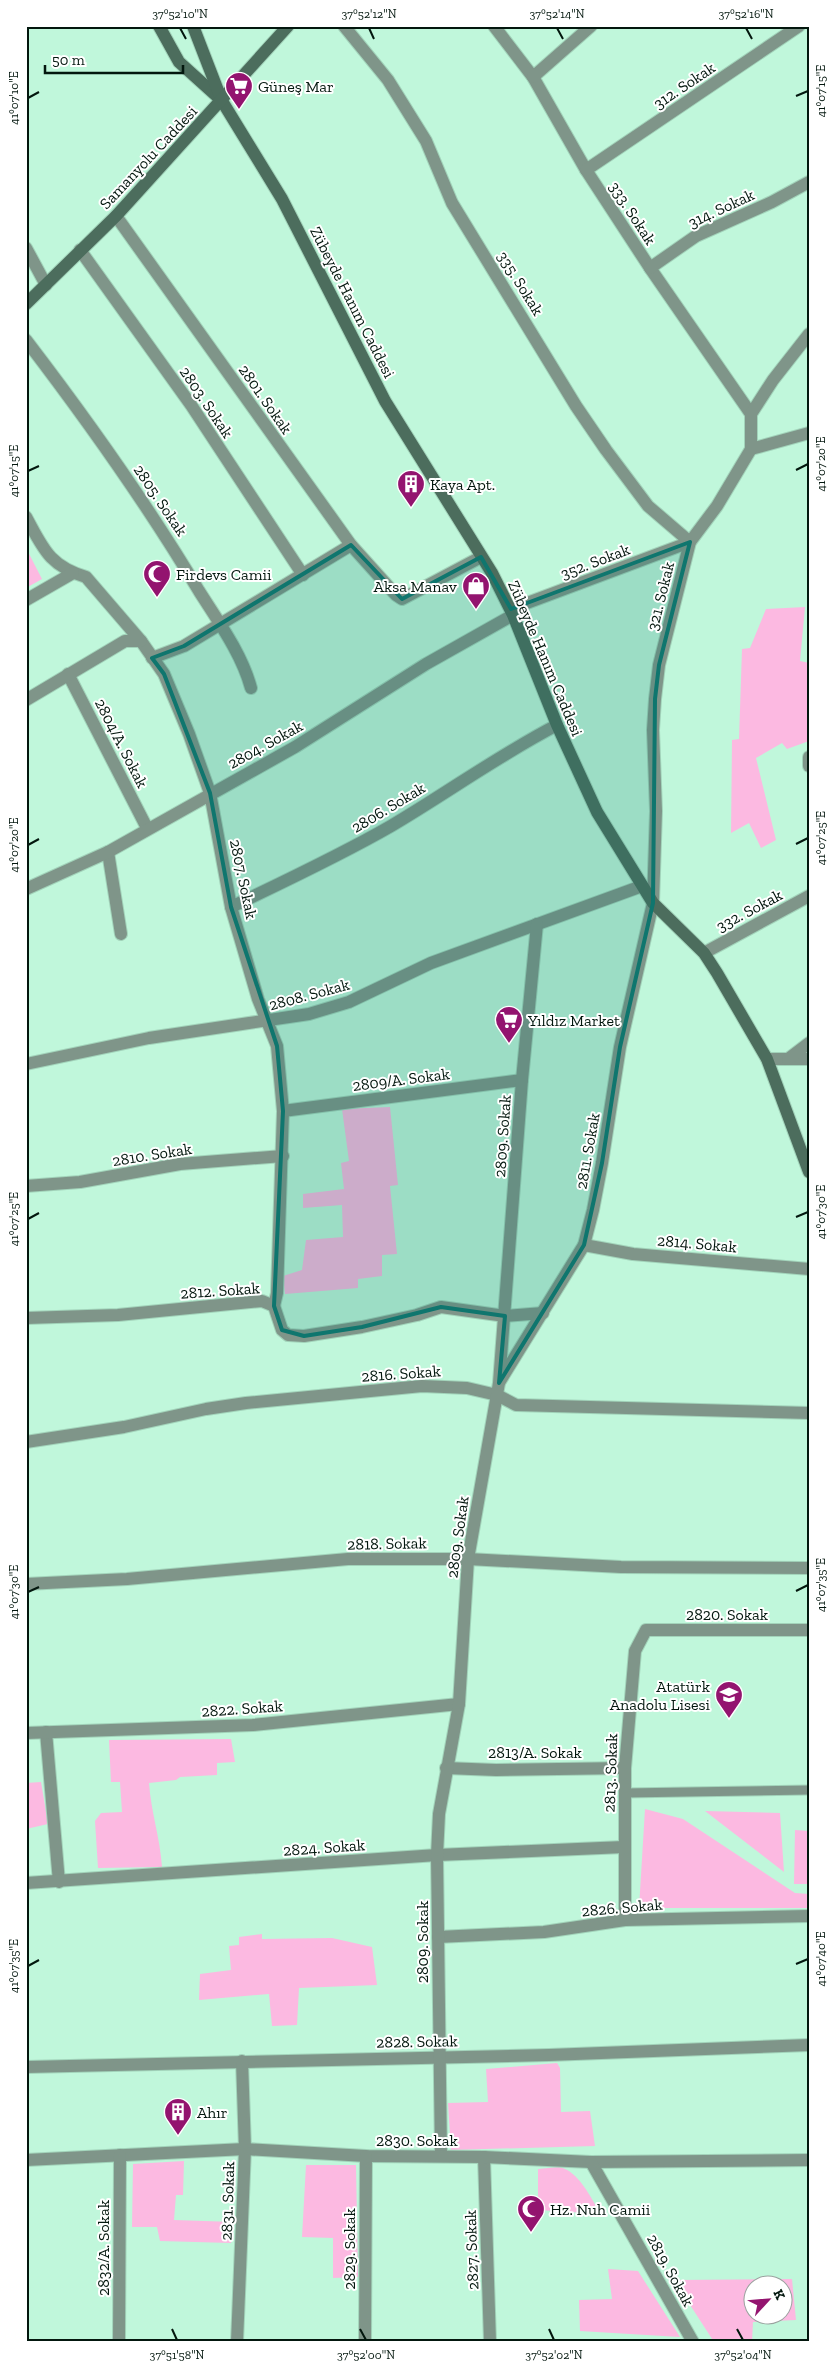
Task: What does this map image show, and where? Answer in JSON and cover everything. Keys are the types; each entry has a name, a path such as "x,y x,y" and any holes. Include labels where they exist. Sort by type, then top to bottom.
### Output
{"street":[{"name":"Zübeyde Hanım Caddesi","path":"158,26 179,62 222,101"},
{"name":"Zübeyde Hanım Caddesi","path":"193,26 222,101 287,208 385,401 481,557 512,612 557,725 597,812 653,903 704,953 767,1059 809,1172"},
{"name":"Samanyolu Caddesi","path":"26,304 116,216 288,26"},
{"name":"335. Sokak","path":"344,26 388,80 426,142 452,203 576,406 648,506 690,542"},
{"name":"333. Sokak","path":"494,26 533,77 586,170 650,268 751,414"},
{"path":"533,77 591,26"},
{"name":"312. Sokak","path":"586,170 800,26"},
{"name":"314. Sokak","path":"650,268 696,236 772,202 809,182"},
{"name":"2801. Sokak","path":"116,216 351,545 396,595 402,599 410,596 481,557"},
{"path":"26,248 46,285"},
{"name":"2803. Sokak","path":"80,250 190,405 303,576"},
{"path":"809,334 773,380 751,414 752,449 809,433"},
{"name":"2805. Sokak","path":"26,340 70,397 154,516 220,626 244,670 251,688"},
{"name":"321. Sokak","path":"653,903 656,811 653,730 659,665 690,542 717,506 752,449"},
{"name":"2807. Sokak","path":"26,517 48,556 73,573 86,577 141,641 167,683 210,793 231,907 258,999 277,1046 283,1111 277,1293 274,1306"},
{"name":"352. Sokak","path":"512,612 690,542"},
{"path":"152,658 172,653 220,626 351,545"},
{"path":"26,600 73,573"},
{"name":"2804. Sokak","path":"26,889 108,852 147,828 295,747 512,612"},
{"path":"26,700 125,641 141,641"},
{"name":"2804/A. Sokak","path":"68,674 147,828"},
{"name":"2806. Sokak","path":"231,907 328,860 391,826 489,763 557,725"},
{"path":"809,757 809,766"},
{"path":"108,852 122,934"},
{"name":"2808. Sokak","path":"26,1064 149,1038 268,1022 309,1014 349,1002 431,963 642,886"},
{"name":"332. Sokak","path":"704,953 809,896"},
{"name":"2811. Sokak","path":"498,1389 584,1245 602,1163 620,1048 653,903"},
{"name":"2809. Sokak","path":"441,2156 438,2057 437,1855 439,1814 459,1704 468,1559 498,1389 506,1316 522,1080 537,924"},
{"path":"788,1059 809,1043"},
{"path":"767,1059 809,1058"},
{"name":"2809/A. Sokak","path":"283,1111 522,1080"},
{"name":"2810. Sokak","path":"26,1186 80,1182 180,1164 282,1156"},
{"name":"2814. Sokak","path":"584,1245 632,1254 809,1269"},
{"name":"2812. Sokak","path":"26,1318 118,1315 262,1301 274,1306 282,1330 288,1334 304,1336 362,1327 417,1315 441,1307 506,1316 543,1313"},
{"name":"2816. Sokak","path":"26,1442 124,1427 206,1409 246,1403 422,1386 498,1389 516,1405 809,1413"},
{"name":"2818. Sokak","path":"26,1584 126,1579 348,1559 468,1559 621,1567 809,1568"},
{"name":"2820. Sokak","path":"646,1630 809,1630"},
{"name":"2813. Sokak","path":"625,1920 625,1768 635,1651 646,1630"},
{"name":"2822. Sokak","path":"26,1733 253,1725 459,1704"},
{"path":"46,1732 59,1882"},
{"name":"2813/A. Sokak","path":"446,1768 496,1770 625,1768"},
{"name":"2824. Sokak","path":"26,1883 437,1855 624,1847"},
{"name":"2826. Sokak","path":"438,1937 544,1932 625,1920 809,1916"},
{"name":"2828. Sokak","path":"26,2067 438,2057 809,2045"},
{"name":"2831. Sokak","path":"237,2342 245,2149 242,2061"},
{"name":"2830. Sokak","path":"26,2160 245,2149 366,2156 484,2156 591,2162 809,2160"},
{"name":"2832/A. Sokak","path":"119,2342 120,2155"},
{"name":"2829. Sokak","path":"365,2342 366,2156"},
{"name":"2827. Sokak","path":"484,2156 490,2342"},
{"name":"2819. Sokak","path":"591,2162 693,2342"}],"lane":[{"path":"626,1793 809,1790"}],"highlighted area":[{"path":"690,542 659,665 655,699 653,903 620,1047 602,1163 584,1245 499,1383 505,1316 441,1307 362,1327 304,1336 282,1330 274,1306 283,1111 277,1046 231,907 210,793 164,674 152,658 184,646 351,545 402,599 481,557 511,609"}],"shaded area":[{"path":"26,548 42,579 26,588"},
{"path":"805,607 800,661 809,663 809,741 787,749 782,743 756,758 776,840 761,848 749,823 731,833 732,740 739,739 742,649 750,648 766,609"},
{"path":"390,1107 398,1185 390,1186 397,1254 382,1255 382,1276 358,1279 358,1288 285,1294 283,1276 302,1270 306,1240 343,1237 342,1205 303,1208 303,1194 344,1189 341,1163 349,1161 342,1109"},
{"path":"231,1739 235,1762 217,1763 217,1775 180,1777 176,1780 149,1783 162,1867 98,1868 95,1821 101,1813 122,1812 120,1782 111,1782 109,1740"},
{"path":"41,1782 48,1824 26,1829 26,1783"},
{"path":"645,1809 683,1819 795,1893 809,1894 809,1908 639,1908"},
{"path":"705,1811 780,1813 784,1872"},
{"path":"795,1830 809,1831 809,1884 794,1884"},
{"path":"262,1934 262,1939 332,1938 372,1947 377,1985 299,1988 297,2025 272,2026 269,1994 199,2000 200,1974 231,1970 229,1946 239,1945 239,1937"},
{"path":"557,2063 560,2068 561,2112 590,2111 595,2146 451,2150 448,2103 488,2102 486,2069"},
{"path":"184,2161 183,2195 176,2195 174,2220 234,2222 231,2243 160,2241 157,2227 132,2227 133,2164"},
{"path":"306,2165 356,2165 358,2277 333,2278 333,2238 302,2237"},
{"path":"559,2167 566,2169 578,2179 601,2214 538,2210 538,2169"},
{"path":"608,2269 638,2271 680,2337 580,2331 579,2300 612,2299"},
{"path":"742,2279 742,2326 753,2326 752,2342 714,2342 674,2280"},
{"path":"792,2279 796,2320 792,2320"}],"place":[{"name":"Güneş Mar","path":"239,110"},
{"name":"Kaya Apt.","path":"411,508"},
{"name":"Firdevs Camii","path":"157,598"},
{"name":"Aksa Manav","path":"476,610"},
{"name":"Yıldız Market","path":"509,1044"},
{"name":"Atatürk Anadolu Lisesi","path":"729,1719"},
{"name":"Ahır","path":"178,2136"},
{"name":"Hz. Nuh Camii","path":"531,2233"}]}
